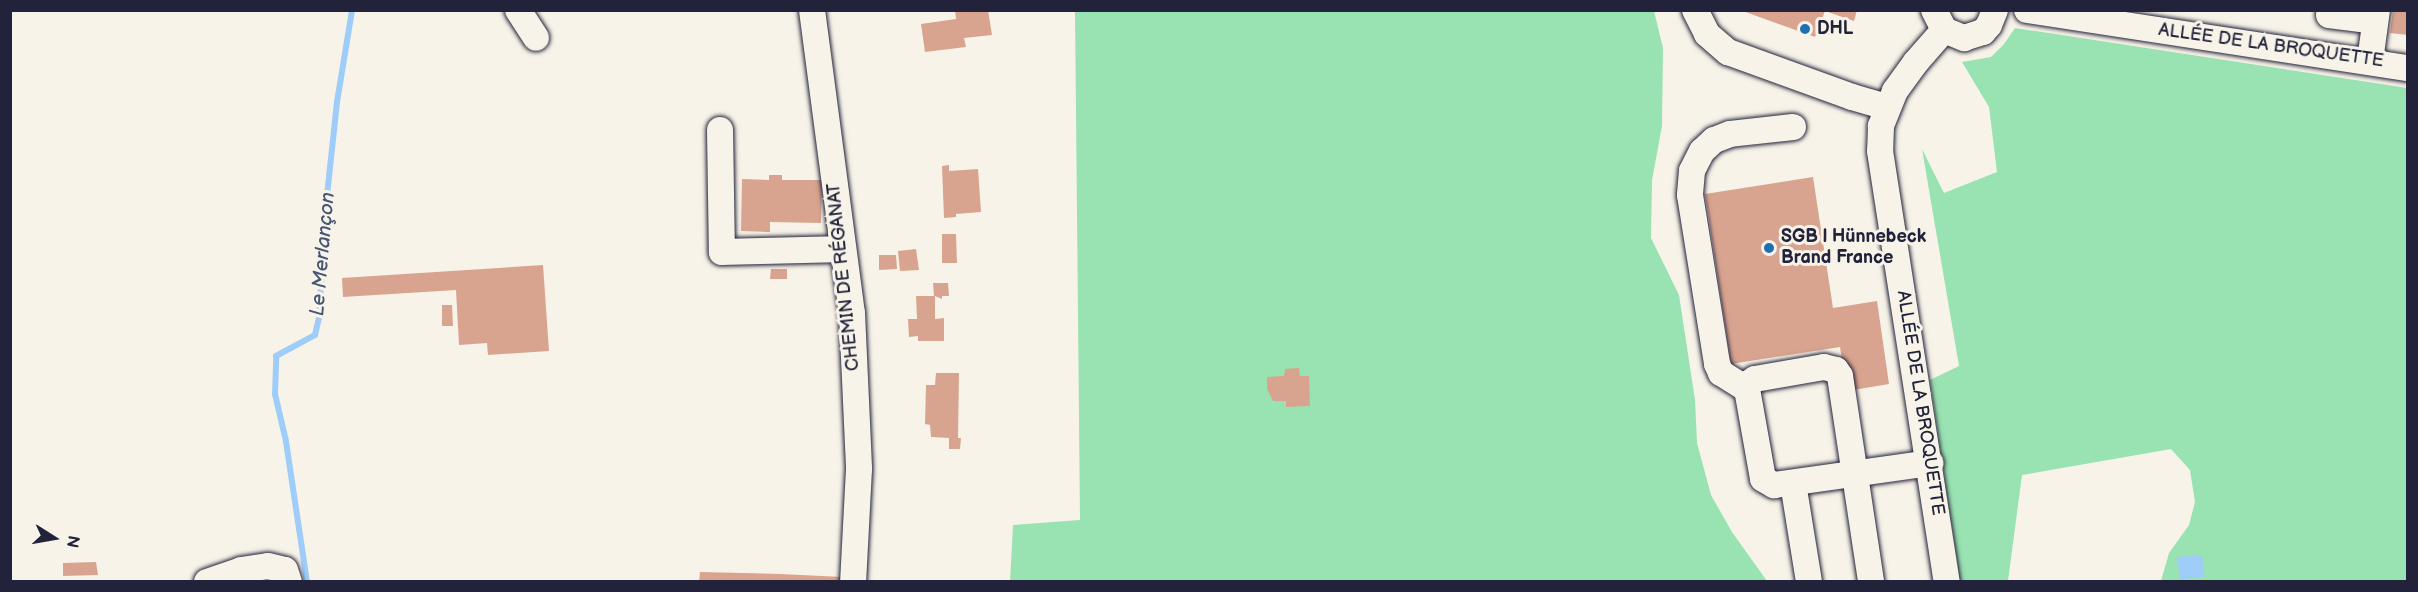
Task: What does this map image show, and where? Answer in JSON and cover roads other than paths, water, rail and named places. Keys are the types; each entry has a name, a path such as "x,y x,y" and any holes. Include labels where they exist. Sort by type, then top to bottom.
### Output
{"street":[{"path":"518,10 536,38"},
{"name":"CHEMIN DE RÉGANAT","path":"813,10 852,313 859,469 853,582"},
{"path":"1695,10 1707,34 1728,52 1852,97 1887,107"},
{"name":"ALLÉE DE LA BROQUETTE","path":"1947,582 1880,151 1881,126 1887,107 1939,20 1953,36 1974,36 1989,25 1995,10"},
{"name":"ALLÉE DE LA BROQUETTE","path":"2027,10 2408,68"},
{"path":"2329,15 2376,16 2370,61"},
{"path":"1747,388 1721,373 1717,364 1689,195 1692,171 1702,151 1714,140 1730,134 1793,127"},
{"path":"720,130 722,252 843,249"},
{"path":"1871,582 1855,475 1840,376 1836,370 1824,367 1755,379 1749,383 1747,388 1763,479 1774,485 1855,475 1930,463"},
{"path":"1793,483 1809,582"},
{"path":"207,582 221,575 268,566 285,570 289,582"}],"water":[{"path":"2202,555 2204,577 2180,579 2177,557"}],"waterway":[{"name":"Le Merlançon","path":"307,582 286,441 275,394 276,356 315,335 319,318 326,205 337,102 352,10"}],"place":[{"name":"DHL","path":"1805,29"},
{"name":"SGB | Hünnebeck Brand France","path":"1769,248"}]}
